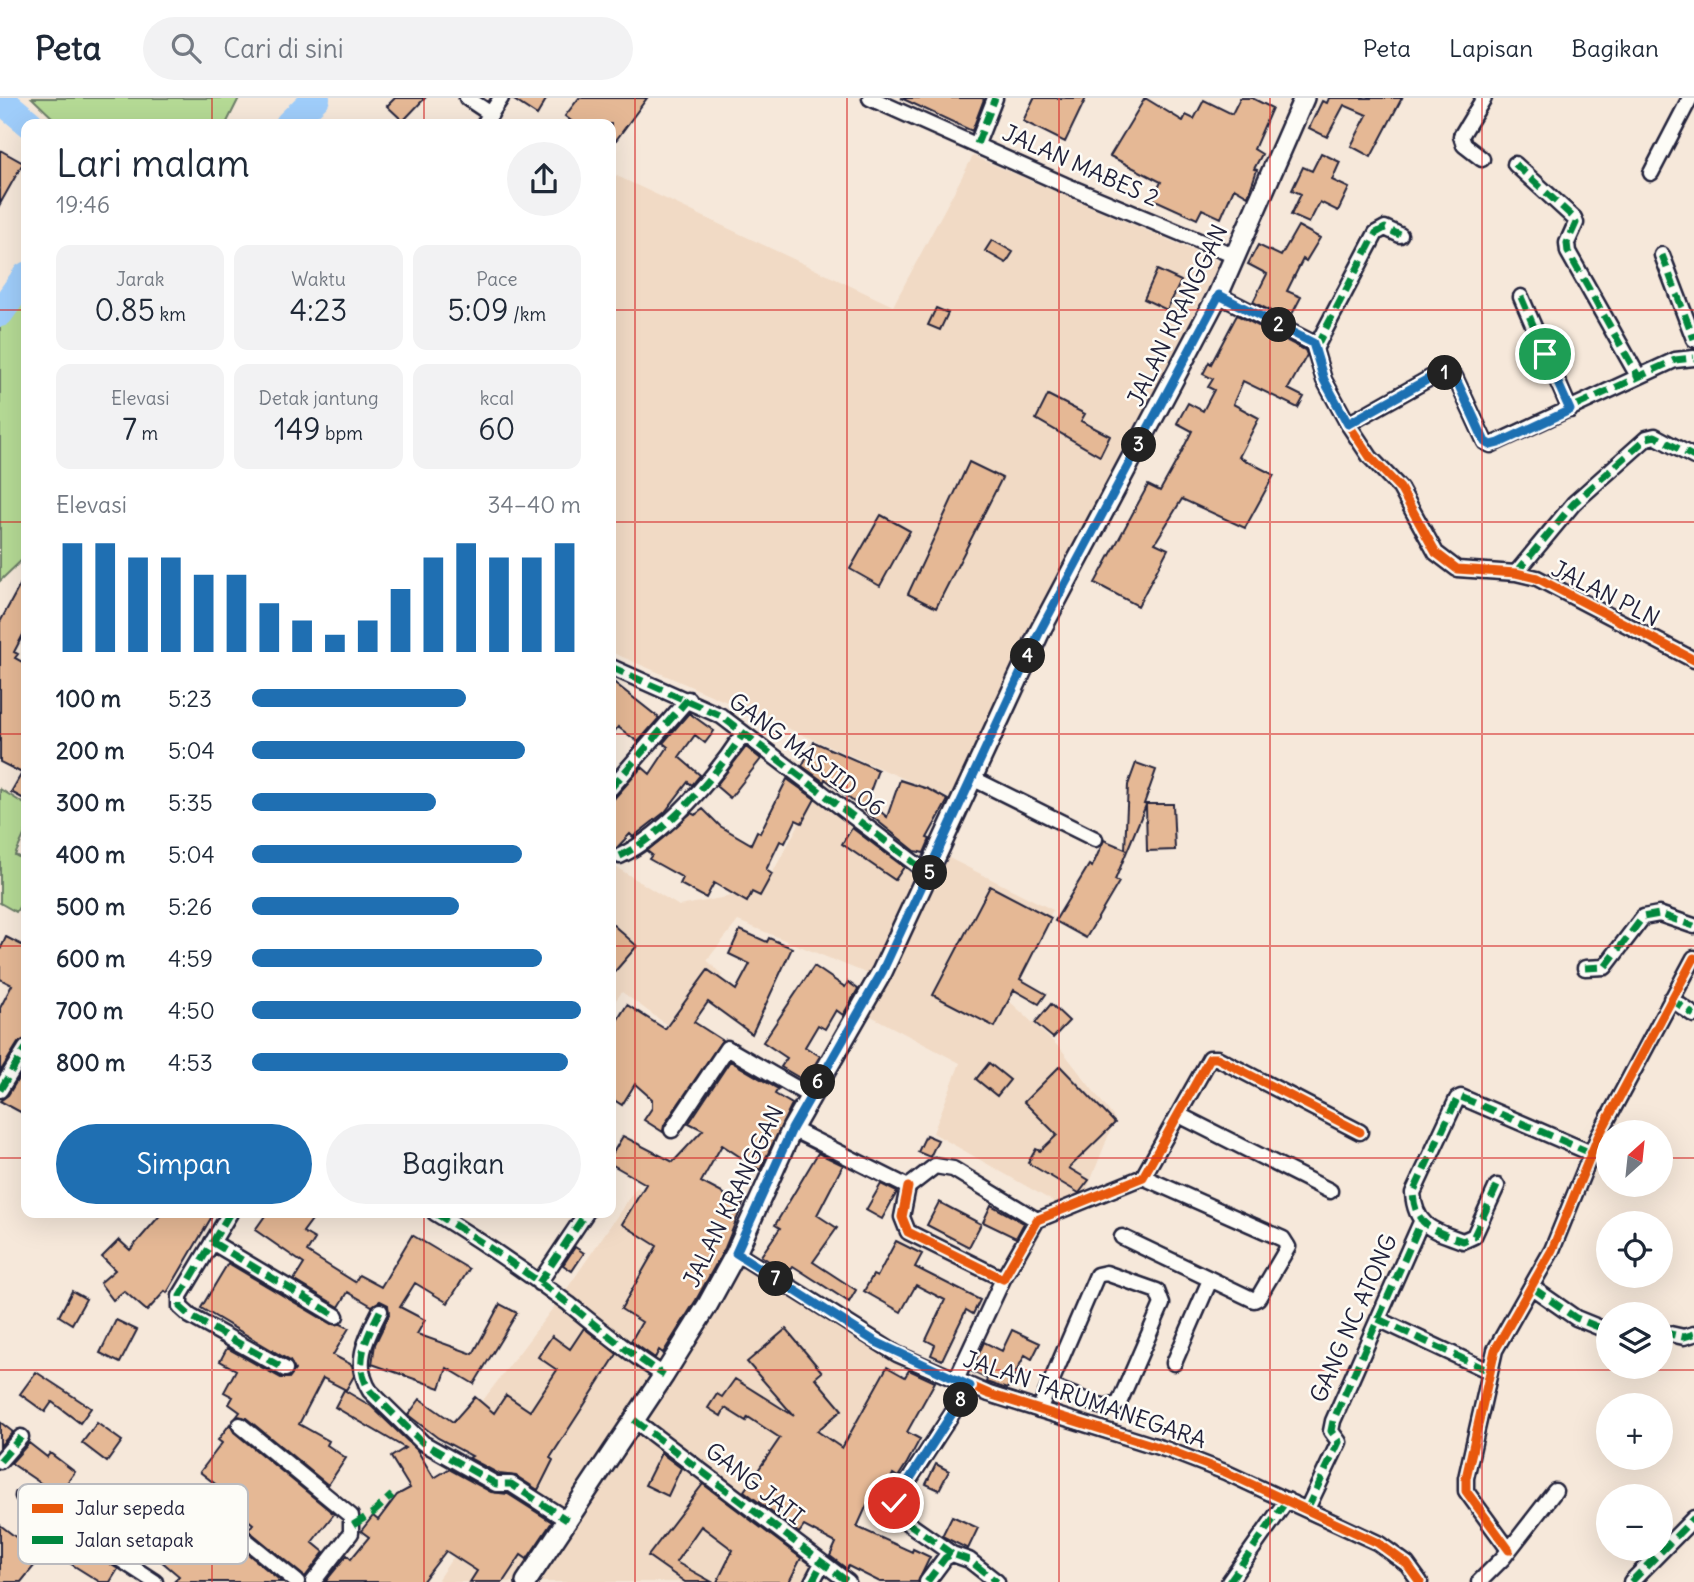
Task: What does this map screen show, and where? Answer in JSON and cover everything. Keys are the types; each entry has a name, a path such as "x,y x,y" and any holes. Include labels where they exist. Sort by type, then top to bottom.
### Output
{"main road":[{"name":"JALAN KRANGGAN","path":"526,1582 664,1375 736,1253 792,1129 873,990 930,874 1040,631 1219,295 1304,98"}],"street":[{"path":"467,98 487,119 501,98"},
{"name":"JALAN MABES 2","path":"870,98 1065,185 1235,256"},
{"path":"977,145 995,98"},
{"path":"1482,159 1464,145 1461,136 1484,98"},
{"path":"1651,173 1690,98"},
{"path":"1515,164 1574,218 1576,223 1567,243 1569,252 1638,376"},
{"path":"1219,295 1316,347 1376,233 1384,228 1400,235"},
{"path":"1662,255 1694,339"},
{"path":"1521,298 1570,410"},
{"name":"JALAN PLN","path":"1316,347 1324,380 1348,424 1370,457 1399,488 1436,554 1447,564 1457,569 1516,573 1552,584 1694,660"},
{"path":"1348,424 1439,373 1455,377 1485,442 1491,445 1675,360 1694,358"},
{"name":"JALAN PLN","path":"1516,573 1574,503 1647,438 1655,436 1694,457"},
{"name":"GANG MASJID 06","path":"616,669 721,716 930,874"},
{"path":"616,782 688,699"},
{"path":"620,856 642,845 710,781 743,734"},
{"path":"972,778 1095,839"},
{"path":"1585,968 1605,967 1643,917 1659,914 1694,926"},
{"path":"1509,1550 1466,1491 1489,1371 1502,1337 1533,1288 1562,1229 1591,1153 1694,958"},
{"path":"1671,999 1694,1015"},
{"path":"672,1130 727,1048 810,1096"},
{"path":"0,1090 21,1056"},
{"path":"997,1582 969,1560 952,1555 892,1512 894,1503 963,1383 1003,1279 1037,1220 1143,1177 1213,1057 1360,1132"},
{"path":"1497,1186 1474,1236 1463,1241 1421,1222 1414,1210 1413,1193 1457,1099 1461,1097 1591,1153"},
{"path":"1179,1115 1330,1191"},
{"path":"792,1129 908,1187"},
{"path":"1003,1279 908,1232 902,1217 908,1187 935,1166 946,1167 1037,1220"},
{"path":"1122,1237 1254,1300 1258,1298 1288,1244 1143,1177"},
{"path":"220,1218 212,1242 180,1296 180,1307 190,1316 285,1369"},
{"path":"442,1218 539,1283 635,1358 664,1375"},
{"path":"539,1283 583,1218"},
{"name":"GANG NC ATONG","path":"1307,1509 1339,1442 1332,1431 1333,1422 1421,1222"},
{"path":"212,1242 336,1316"},
{"name":"JALAN TARUMANEGARA","path":"736,1253 876,1342 963,1383 1168,1450 1287,1500 1378,1543 1407,1564 1419,1582"},
{"path":"1039,1410 1097,1275 1107,1273 1157,1291 1161,1295 1162,1304 1119,1403 1105,1408 1050,1386"},
{"path":"1174,1363 1210,1280"},
{"path":"1533,1288 1576,1318 1596,1326"},
{"path":"380,1311 362,1354 364,1381 370,1391 423,1443 496,1484 509,1483 567,1520"},
{"path":"1378,1319 1489,1371"},
{"path":"1673,1335 1684,1337 1694,1334"},
{"name":"GANG JATI","path":"634,1420 821,1565 848,1582"},
{"path":"240,1425 351,1516 351,1533 313,1582"},
{"path":"0,1461 22,1437"},
{"path":"1479,1582 1509,1550 1555,1491"},
{"path":"1228,1582 1287,1500"},
{"path":"1631,1582 1694,1518"},
{"path":"248,1542 297,1582"},
{"path":"927,1582 945,1558 952,1555"},
{"path":"127,1564 155,1582"},
{"path":"812,1582 821,1565"}],"shaded area":[{"path":"973,156 1220,262 951,799 616,654 616,175 893,306"},
{"path":"820,786 921,865 929,848 1053,910 1006,998 1061,1049 1115,1119 1077,1215 933,1133 960,1063 852,1006 868,974 738,921 707,960 722,975 678,1033 622,992 616,1000 616,867 679,906 763,890"},
{"path":"637,1187 825,1320 903,1366 852,1455 788,1538 819,1560 807,1582 441,1582 438,1579 510,1474 528,1484 554,1453 481,1403 562,1296"}],"green space":[{"path":"32,98 239,98 228,119 54,119"},
{"path":"21,287 21,561 0,581 0,315"},
{"path":"0,789 21,802 21,842 15,855 21,858 21,904 16,912 0,903"}],"building":[{"path":"395,98 425,98 405,119 401,119 387,106"},
{"path":"511,98 547,98 537,115"},
{"path":"579,98 647,98 616,140 616,119 569,119 565,116"},
{"path":"901,98 982,98 984,99 972,131"},
{"path":"1034,98 1086,98 1065,142 1023,121"},
{"path":"1145,98 1183,121 1186,115 1194,119 1204,100 1232,114 1240,98 1252,98 1272,108 1254,149 1262,154 1254,169 1257,170 1248,196 1234,188 1221,218 1202,209 1197,219 1153,199 1161,182 1110,156"},
{"path":"1329,98 1402,98 1371,157 1351,146 1367,115 1344,105 1327,137 1309,128 1322,101 1327,103"},
{"path":"0,150 21,162 21,167 0,204"},
{"path":"1321,153 1340,162 1332,180 1349,188 1338,211 1320,202 1309,223 1291,215 1301,194 1292,190 1303,167 1312,171"},
{"path":"1298,226 1320,238 1306,261 1303,259 1287,291 1301,297 1289,320 1253,302 1267,274 1248,264 1258,245 1281,256"},
{"path":"992,240 1013,252 1006,263 985,251"},
{"path":"1157,270 1181,281 1167,310 1144,299"},
{"path":"936,308 948,313 940,330 928,325"},
{"path":"1237,315 1305,350 1307,355 1288,389 1304,397 1298,408 1243,381 1233,404 1259,418 1239,457 1274,475 1245,528 1182,499 1155,543 1168,549 1138,606 1095,583 1148,485 1160,491 1180,455 1192,431 1177,423 1188,403 1203,411 1214,390 1208,387 1213,379 1203,374"},
{"path":"1048,395 1085,414 1081,421 1110,436 1100,456 1036,419"},
{"path":"969,462 1002,478 936,608 908,594"},
{"path":"881,515 910,531 880,586 850,569"},
{"path":"21,583 21,639 14,652 18,654 15,658 21,661 21,772 0,762 0,622"},
{"path":"616,684 659,718 638,742 618,727 616,730"},
{"path":"689,713 714,731 705,743 695,735 679,757 700,775 692,785 688,782 665,812 633,837 630,834 616,849 616,796 642,767 650,774 668,747 663,743"},
{"path":"814,742 878,770 867,800 887,817 900,780 928,789 948,800 927,838 930,839 924,853 915,851 825,779 824,782 802,766"},
{"path":"746,747 761,759 730,798 716,786"},
{"path":"1136,763 1156,770 1144,804 1173,804 1175,850 1147,851 1146,805 1115,880 1119,882 1086,938 1055,921 1089,865 1092,867 1104,840 1125,849 1128,785"},
{"path":"21,775 21,797 11,792"},
{"path":"787,779 815,799 802,823 796,820 785,843 780,841 766,870 772,874 760,896 752,892 747,902 714,883 706,898 680,884 683,878 649,859 652,855 647,851 691,813 695,815 703,809 720,826 751,844 757,831 760,833"},
{"path":"852,828 904,867 895,880 842,844"},
{"path":"990,886 1051,918 1020,979 1046,994 1039,1004 1014,990 995,1027 933,995"},
{"path":"616,927 637,946 616,970"},
{"path":"740,930 767,942 769,938 792,948 752,1034 708,1002 694,1022 722,1040 664,1125 663,1132 644,1120 652,1108 652,1099 635,1084 622,1105 616,1101 616,1022 627,1005 665,1029 708,970 736,990 750,964 729,954"},
{"path":"6,937 21,944 21,1041 0,1072 0,1008 12,985 0,979 0,950"},
{"path":"814,966 845,987 848,982 858,989 843,1015 836,1010 825,1029 818,1025 805,1047 820,1056 805,1081 781,1067 787,1058 763,1042"},
{"path":"1051,1004 1069,1021 1053,1038 1035,1023"},
{"path":"730,1061 778,1089 775,1094 792,1104 760,1170 722,1145 701,1182 743,1204 725,1248 696,1300 663,1353 659,1350 655,1358 631,1341 642,1322 621,1309 657,1246 622,1224 646,1184 616,1167 616,1148 623,1136 673,1162 703,1130 689,1123"},
{"path":"989,1063 1010,1080 997,1096 976,1079"},
{"path":"1060,1066 1115,1123 1069,1168 1089,1180 1079,1193 1028,1163 1036,1149 1040,1151 1057,1135 1024,1102"},
{"path":"21,1074 21,1112 0,1101 8,1095"},
{"path":"926,1135 938,1140 930,1157 918,1152"},
{"path":"818,1153 843,1165 817,1215 837,1228 813,1262 856,1290 849,1302 793,1266 788,1273 761,1256 780,1228 775,1225"},
{"path":"881,1184 897,1192 882,1219 866,1210"},
{"path":"939,1202 981,1224 969,1247 927,1225"},
{"path":"991,1205 1024,1223 1016,1238 983,1222"},
{"path":"158,1218 211,1218 167,1293 165,1291 147,1311 124,1291 113,1300 100,1283 115,1270 102,1257 119,1240 130,1250"},
{"path":"263,1218 313,1218 303,1232 315,1239 307,1252 355,1282 359,1275 381,1287 412,1235 469,1269 448,1303 415,1283 400,1307 425,1320 417,1334 473,1354 500,1304 517,1313 474,1384 447,1368 440,1388 372,1364 375,1344 389,1315 388,1305 380,1301 372,1306 348,1292 339,1307 294,1280 304,1264 255,1230"},
{"path":"896,1241 922,1254 915,1267 980,1300 973,1314 966,1310 942,1360 931,1355 935,1345 926,1340 945,1300 916,1285 901,1312 864,1291 873,1275 877,1277"},
{"path":"575,1247 584,1253 572,1271 563,1265"},
{"path":"228,1263 331,1324 341,1324 349,1328 333,1355 352,1365 354,1376 346,1390 323,1378 299,1424 329,1441 327,1445 346,1458 328,1485 246,1418 237,1416 240,1412 229,1404 233,1397 224,1392 236,1370 220,1361 227,1348 281,1378 289,1378 295,1370 290,1361 201,1308"},
{"path":"72,1291 86,1299 72,1324 59,1316"},
{"path":"116,1320 137,1330 120,1363 100,1353"},
{"path":"584,1328 617,1354 550,1458 553,1460 538,1490 516,1476 499,1474 469,1458 472,1456 438,1438 408,1415 420,1399 453,1422 475,1397 494,1413 506,1395 530,1411 557,1370 538,1357 552,1336 570,1349"},
{"path":"786,1329 822,1372 815,1378 842,1410 817,1431 842,1448 887,1367 905,1377 909,1370 935,1382 907,1432 920,1439 898,1477 893,1474 881,1501 871,1496 857,1527 912,1552 913,1549 930,1557 918,1582 880,1582 848,1566 847,1569 830,1556 836,1543 804,1526 799,1533 744,1491 780,1438 748,1417 746,1421 725,1408 721,1416 708,1408 717,1394 722,1397 735,1379 794,1416 747,1362"},
{"path":"1012,1330 1040,1343 1032,1359 1025,1355 1007,1389 986,1382 987,1379 971,1371 984,1342 1002,1351"},
{"path":"36,1372 91,1408 80,1423 52,1402 45,1412 20,1394"},
{"path":"344,1390 371,1406 417,1450 434,1478 449,1469 491,1492 508,1494 552,1522 527,1559 521,1555 503,1582 470,1582 477,1571 446,1551 422,1582 325,1582 347,1555 351,1559 369,1537 361,1531 373,1516 378,1520 397,1495 410,1488 391,1457 405,1448 335,1407"},
{"path":"0,1422 13,1432 0,1446"},
{"path":"97,1423 122,1441 107,1462 82,1443"},
{"path":"230,1424 234,1432 334,1514 312,1542 324,1552 305,1577 248,1530 253,1524 248,1520 248,1484 215,1484 200,1472 222,1443 218,1440"},
{"path":"29,1443 47,1457 50,1453 75,1472 66,1484 42,1484 11,1463"},
{"path":"661,1453 681,1468 668,1496 645,1485"},
{"path":"936,1464 949,1471 939,1490 926,1484"},
{"path":"703,1484 801,1558 789,1582 717,1582 733,1550 701,1526 676,1562 712,1582 685,1582 648,1556"},
{"path":"952,1516 978,1528 968,1549 942,1536"},
{"path":"0,1525 18,1539 18,1564 36,1564 21,1582 0,1582"},
{"path":"248,1554 282,1582 174,1582 179,1576 165,1564 248,1564"},
{"path":"71,1564 110,1564 118,1569 110,1582 100,1582"}],"waterway":[{"path":"294,119 316,98"},
{"path":"0,99 24,119"},
{"path":"0,313 21,283"}],"marked path":[{"path":"977,144 995,98"},
{"path":"1515,164 1574,218 1576,223 1567,243 1568,252 1638,376"},
{"path":"1316,347 1376,233 1385,228 1400,235"},
{"path":"1662,255 1694,339"},
{"path":"1521,297 1570,410"},
{"path":"1348,424 1439,373 1455,377 1485,442 1491,445 1675,360 1694,358"},
{"path":"1516,573 1574,503 1647,438 1655,436 1694,457"},
{"path":"616,669 721,716 930,875"},
{"path":"616,782 688,699"},
{"path":"620,856 655,834 672,819 704,786 743,734"},
{"path":"1585,968 1605,967 1643,917 1659,914 1694,926"},
{"path":"1671,999 1694,1015"},
{"path":"0,1090 21,1056"},
{"path":"1497,1186 1474,1236 1463,1241 1428,1226 1418,1213 1413,1193 1457,1099 1461,1097 1591,1153"},
{"path":"227,1218 180,1296 180,1307 190,1316 285,1369"},
{"path":"443,1218 536,1280 664,1375"},
{"path":"539,1283 583,1218"},
{"path":"1307,1509 1339,1442 1331,1431 1333,1421 1421,1222"},
{"path":"212,1242 336,1316"},
{"path":"1533,1288 1576,1318 1596,1326"},
{"path":"380,1311 363,1350 362,1370 370,1391 423,1443 496,1484 511,1484 567,1520"},
{"path":"1378,1319 1489,1371"},
{"path":"1673,1335 1684,1337 1694,1334"},
{"path":"952,1554 892,1512 894,1503 970,1386"},
{"path":"634,1420 848,1582"},
{"path":"0,1461 21,1437"},
{"path":"353,1525 374,1512 392,1495"},
{"path":"1229,1582 1287,1500"},
{"path":"1631,1582 1694,1518"},
{"path":"927,1582 945,1558 952,1554 969,1560 997,1582"},
{"path":"812,1582 821,1565"}],"cycle path":[{"path":"1218,295 1313,343 1324,380 1348,424 1370,457 1400,488 1436,553 1457,569 1516,573 1537,578 1694,660"},
{"path":"1509,1550 1466,1491 1466,1478 1495,1350 1552,1250 1598,1137 1694,958"},
{"path":"908,1187 902,1217 908,1232 1003,1279 1037,1220 1143,1177 1210,1058 1217,1058 1360,1132"},
{"path":"736,1253 897,1354 989,1394 1168,1450 1225,1472 1378,1543 1407,1564 1420,1582"}],"route":[{"path":"894,1503 970,1386 897,1354 842,1322 736,1253 792,1129 873,990 930,874 1040,631 1219,295 1313,343 1324,380 1348,424 1439,373 1446,373 1455,377 1485,442 1491,445 1499,443 1570,410 1545,354"}]}
